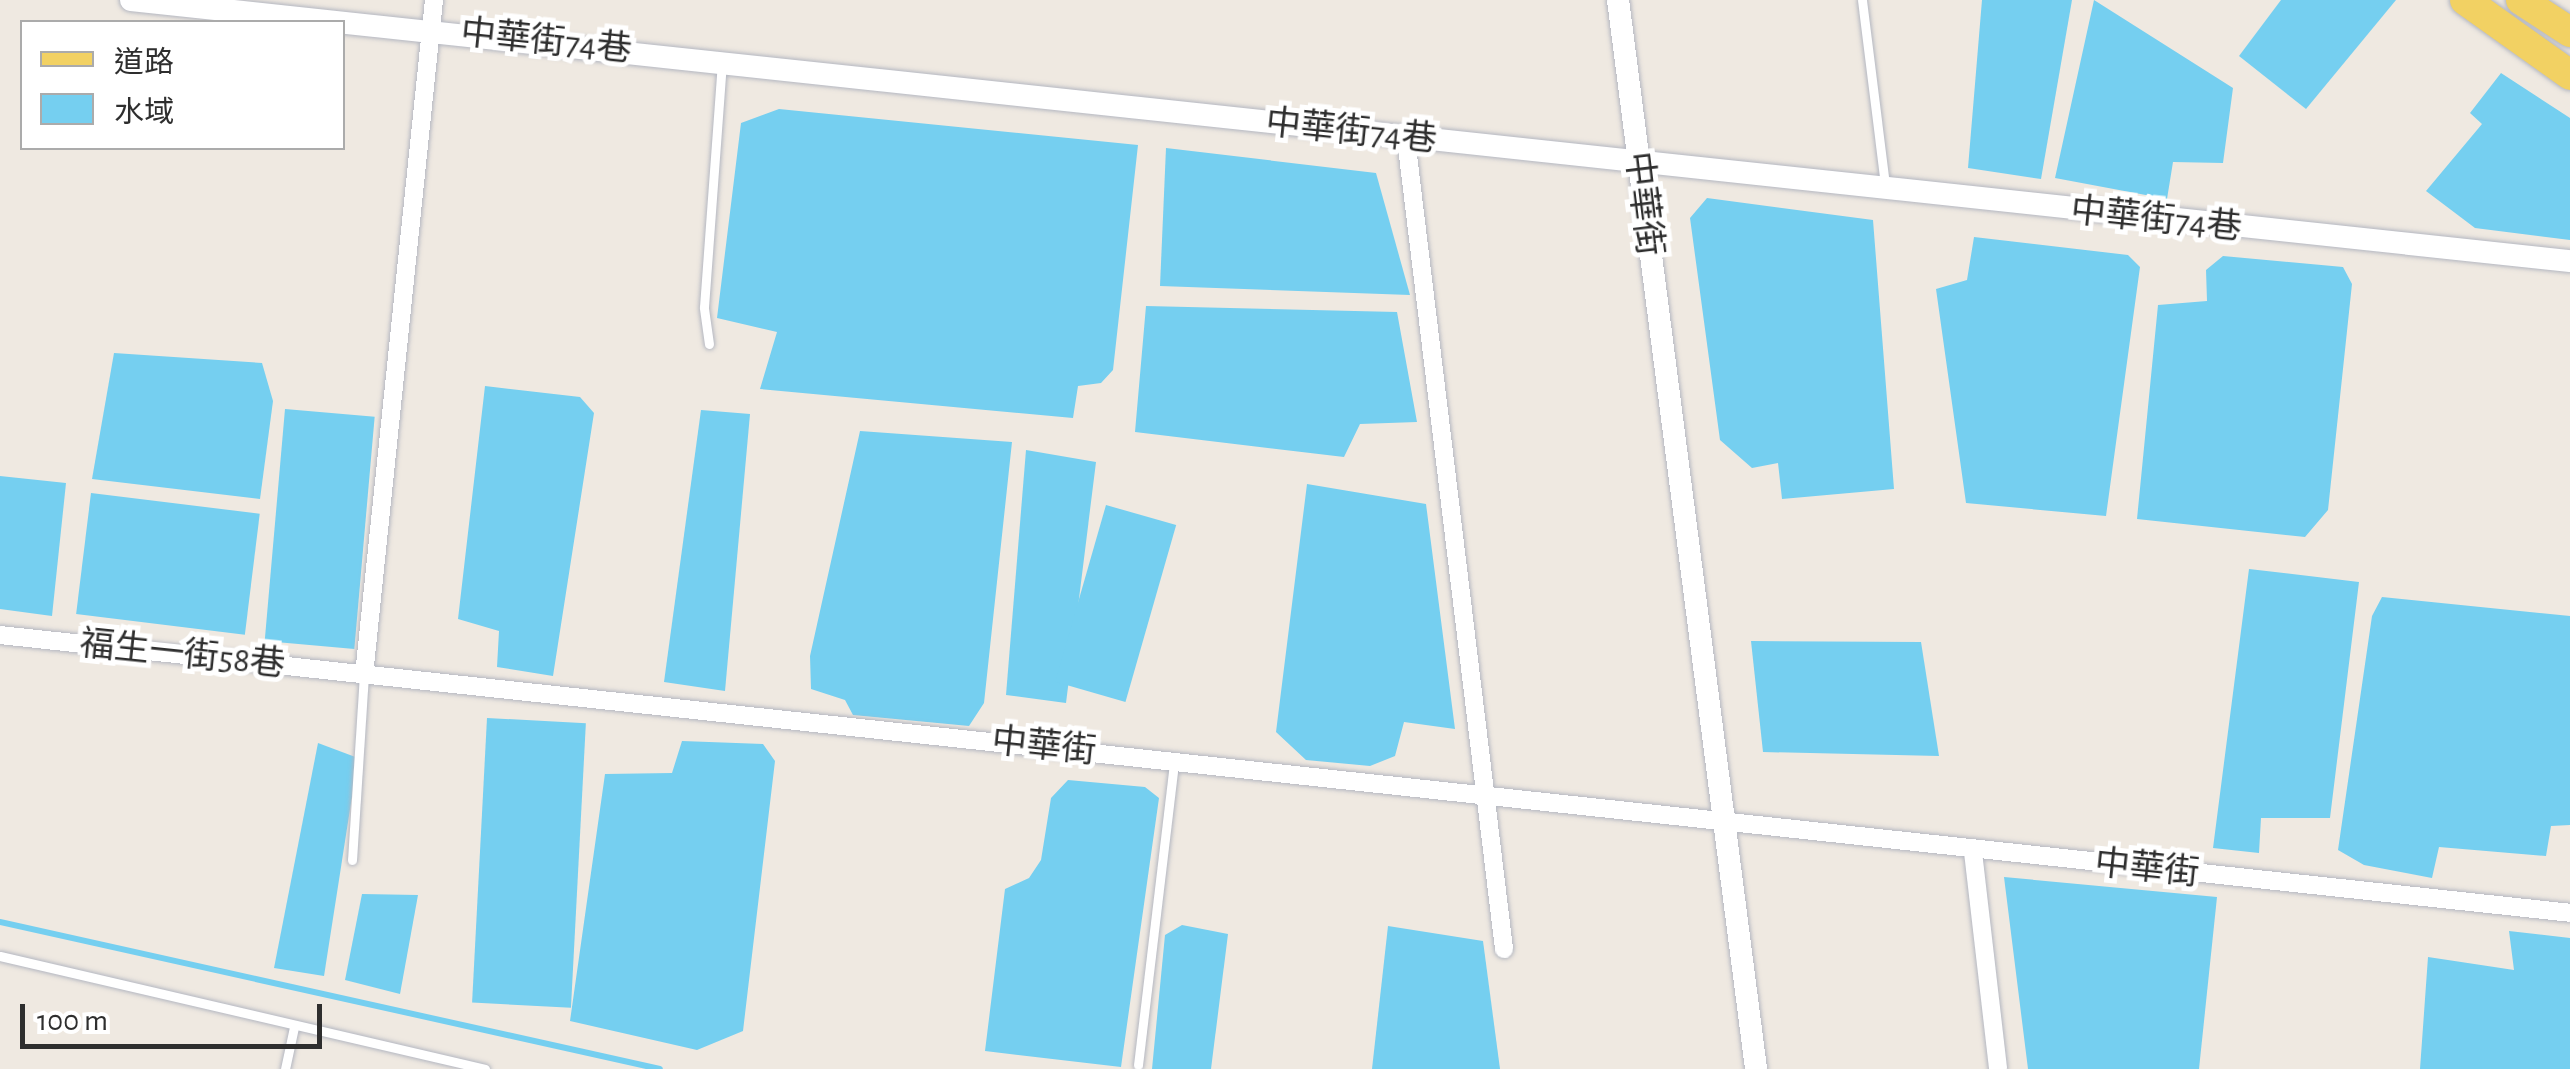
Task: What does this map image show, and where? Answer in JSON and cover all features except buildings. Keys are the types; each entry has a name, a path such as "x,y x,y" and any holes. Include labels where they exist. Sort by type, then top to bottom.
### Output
{"main road":[{"path":"2465,0 2570,75"},
{"path":"2521,0 2570,32"}],"street":[{"name":"中華街74巷","path":"132,0 331,20"},
{"path":"364,675 434,0"},
{"name":"中華街","path":"1618,0 1756,1069"},
{"name":"中華街74巷","path":"345,21 722,60 1406,139 1637,160 1886,192 2570,261"},
{"path":"1406,139 1504,950"},
{"name":"福生一街58巷","path":"0,635 364,675"},
{"name":"中華街","path":"364,675 1487,794 1974,852 2570,913"},
{"path":"1974,852 1998,1069"}],"lane":[{"path":"1862,0 1886,192"},
{"path":"710,344 704,307 722,60"},
{"path":"352,860 364,675"},
{"path":"1138,1065 1174,761"},
{"path":"0,956 485,1069"},
{"path":"285,1069 294,1027"}],"water":[{"path":"1982,0 2072,0 2041,179 1968,168"},
{"path":"2094,0 2233,88 2223,163 2173,162 2167,199 2055,178"},
{"path":"2281,0 2396,0 2306,109 2239,56"},
{"path":"2501,73 2570,118 2570,240 2475,228 2426,191 2482,124 2470,113"},
{"path":"779,109 1138,145 1113,370 1101,383 1078,386 1073,418 760,389 777,332 717,318 741,123"},
{"path":"1166,148 1376,173 1410,295 1160,286"},
{"path":"1707,198 1873,220 1894,489 1782,499 1778,463 1752,468 1720,440 1690,218"},
{"path":"1974,237 2128,255 2140,267 2106,516 1966,503 1936,289 1967,280"},
{"path":"2223,256 2343,267 2352,284 2328,510 2305,537 2137,519 2158,305 2207,301 2206,270"},
{"path":"1146,306 1397,312 1417,422 1360,424 1344,457 1135,432"},
{"path":"114,353 262,363 273,401 260,499 92,479"},
{"path":"485,386 580,397 594,413 553,676 497,667 499,631 458,619"},
{"path":"285,409 375,417 354,649 265,641"},
{"path":"701,410 750,414 725,691 664,682"},
{"path":"860,431 1012,442 984,703 969,726 853,715 845,700 811,689 810,656"},
{"path":"1026,450 1096,462 1066,703 1006,695"},
{"path":"0,476 66,483 52,616 0,609"},
{"path":"1307,484 1426,504 1455,729 1404,722 1395,756 1370,766 1306,760 1276,732"},
{"path":"91,493 260,514 245,635 76,614"},
{"path":"1106,505 1176,525 1125,702 1055,682"},
{"path":"2249,569 2359,582 2330,818 2261,818 2259,853 2213,848"},
{"path":"2382,597 2570,616 2570,825 2551,826 2546,856 2439,847 2432,878 2364,865 2338,850 2372,616"},
{"path":"1751,641 1921,642 1939,756 1763,752"},
{"path":"487,718 586,723 571,1008 472,1003"},
{"path":"682,741 763,744 775,761 743,1031 697,1050 570,1021 605,774 672,773"},
{"path":"318,743 358,758 324,976 274,968"},
{"path":"1068,780 1145,787 1159,798 1121,1067 985,1051 1005,889 1029,878 1041,860 1051,798"},
{"path":"2004,877 2217,897 2199,1069 2028,1069"},
{"path":"362,894 418,895 400,994 345,980"},
{"path":"1182,925 1228,934 1211,1069 1152,1069 1165,935"},
{"path":"1388,926 1483,941 1500,1069 1372,1069"},
{"path":"2509,931 2570,938 2570,1069 2420,1069 2428,957 2514,970"}],"waterway":[{"path":"0,922 660,1069"}]}
